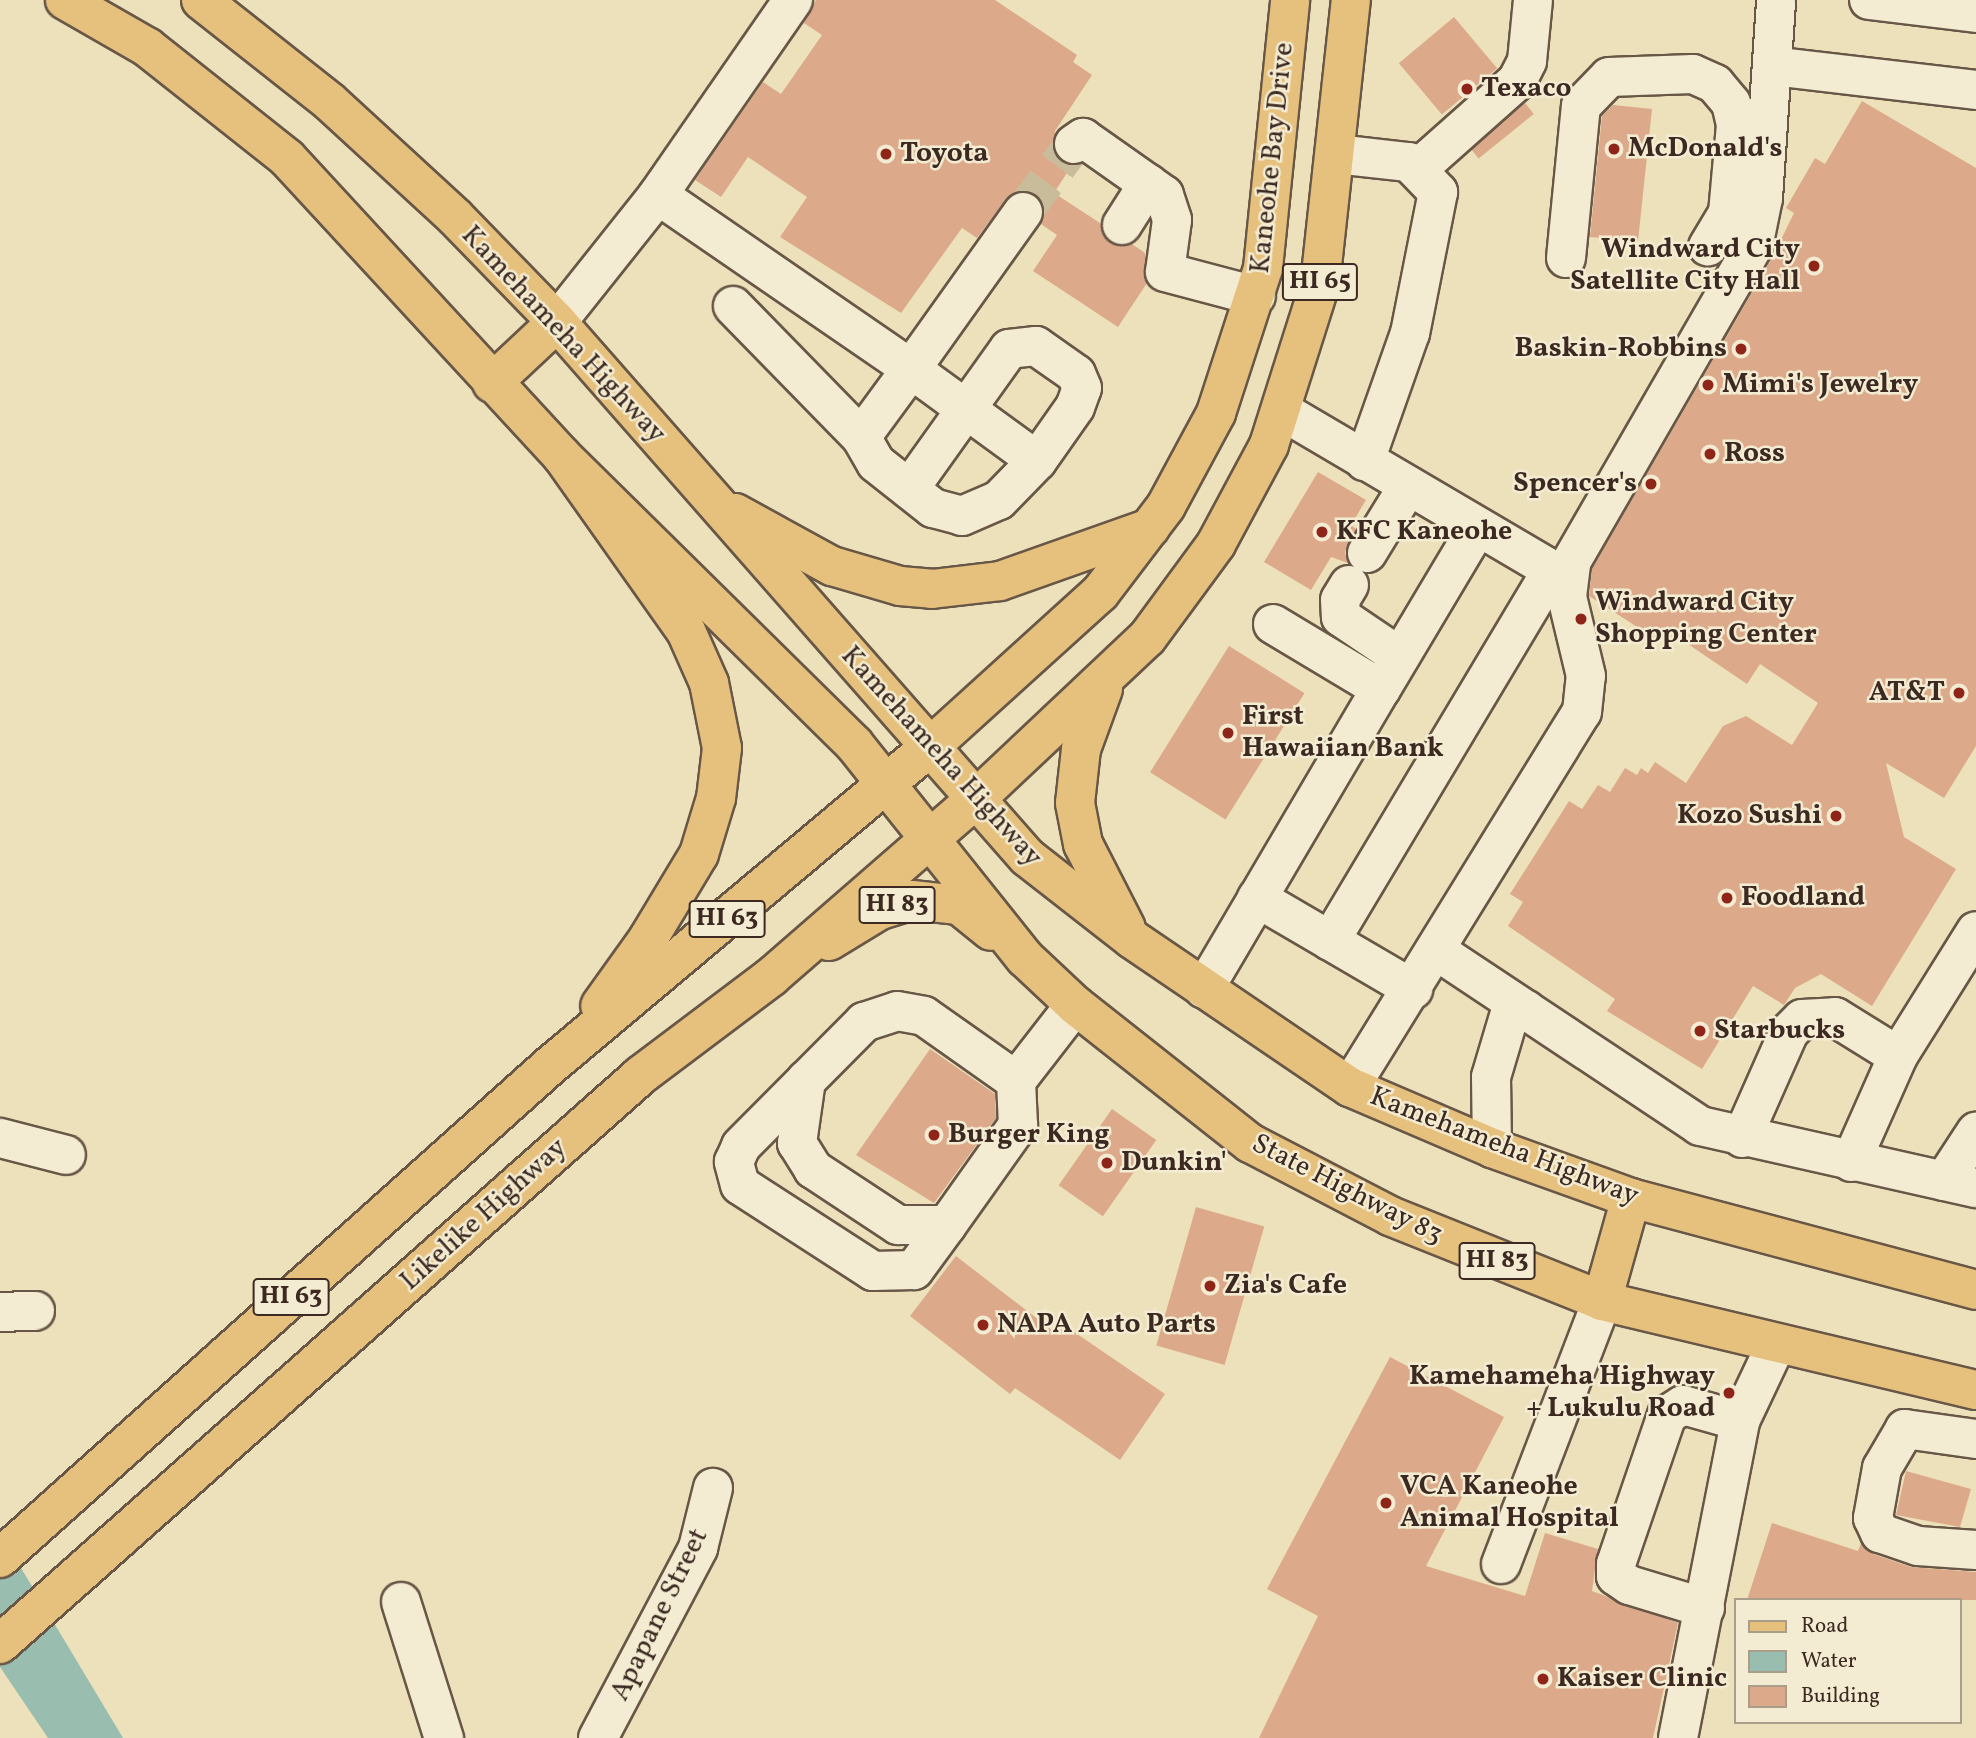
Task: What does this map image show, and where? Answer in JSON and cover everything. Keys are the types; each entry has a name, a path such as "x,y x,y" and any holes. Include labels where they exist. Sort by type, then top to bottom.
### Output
{"main road":[{"name":"Kamehameha Highway","path":"65,0 147,47 287,158 384,258 492,383 562,456 888,784"},
{"name":"Kaneohe Bay Drive","path":"931,746 1062,633 1150,528 1216,413 1256,296 1271,217 1290,0"},
{"name":"HI 65","path":"977,798 1106,682 1147,638 1216,544 1282,411 1320,284 1351,0"},
{"name":"Kamehameha Highway","path":"217,5 340,110 557,322 1027,857 1132,939 1350,1087 1492,1149 1631,1198 1976,1290"},
{"path":"492,383 557,322"},
{"path":"562,456 686,631 709,683 722,748 709,827 686,881 565,1053"},
{"path":"715,502 832,566 900,586 932,589 1000,581 1150,528"},
{"path":"1106,682 1081,749 1075,803 1083,845 1132,939"},
{"name":"HI 63","path":"9,1550 565,1053 931,746"},
{"name":"State Highway 83","path":"888,784 1025,958 1075,1005 1250,1143 1390,1216 1602,1301 1776,1345 1958,1386"},
{"name":"Likelike Highway","path":"0,1644 641,1075 771,978 928,838 977,798"},
{"name":"HI 83","path":"771,978 880,910 912,900 958,905 1025,958"},
{"path":"1602,1301 1631,1198"}],"street":[{"path":"557,322 658,194 793,0"},
{"path":"1420,167 1517,81 1527,61 1533,0"},
{"path":"1330,941 1560,575 1733,286 1753,247 1761,214 1776,0"},
{"path":"1869,0 1976,13"},
{"path":"1772,66 1976,90"},
{"path":"1566,258 1581,106 1598,84 1620,76 1697,95 1713,111 1708,246 1711,269 1733,286"},
{"path":"1920,83 1976,119"},
{"path":"1073,144 1083,138 1149,184 1170,207 1165,272 1256,296"},
{"path":"1336,154 1397,158 1420,167 1438,192 1427,269 1365,461"},
{"path":"1122,225 1149,184"},
{"path":"658,194 911,369 1037,461"},
{"path":"861,437 1023,212"},
{"path":"733,306 861,437 876,463 933,508 962,516 999,500 1037,461 1075,407 1082,388 1076,373 1036,346 1023,344 1009,349 909,489"},
{"path":"1282,411 1560,575 1586,676 1582,712 1437,951 1350,1087"},
{"path":"1311,647 1408,486"},
{"path":"1204,989 1477,528"},
{"path":"1352,579 1346,624 1400,657"},
{"path":"1273,624 1381,689"},
{"path":"1256,898 1413,989"},
{"path":"1851,1161 1898,1056 1976,932"},
{"path":"1437,951 1700,1126 1742,1138 1960,1184 1976,1132"},
{"path":"1016,1081 924,1016 897,1012 864,1022 741,1146 734,1162 740,1185 873,1271 914,1270 1018,1125 1016,1081 1075,1005"},
{"path":"1492,1149 1491,1077 1512,1006 1526,1010"},
{"path":"1742,1138 1789,1032 1802,1019 1835,1017 1898,1056"},
{"path":"806,1080 797,1143 813,1169 898,1225 947,1225"},
{"path":"0,1138 66,1155"},
{"path":"1501,1563 1602,1301"},
{"path":"1678,1738 1740,1421 1776,1345"},
{"path":"1931,1432 1958,1386"},
{"path":"1705,1608 1629,1585 1616,1576 1616,1564 1667,1416 1683,1405 1740,1421"},
{"path":"1976,1439 1905,1429 1882,1468 1873,1518 1880,1533 1918,1546 1976,1550"},
{"name":"Apapane Street","path":"598,1738 698,1548 713,1488"},
{"path":"401,1602 444,1738"}],"water":[{"path":"0,1533 123,1738 48,1738 0,1667"}],"building":[{"name":"Toyota","path":"816,0 995,0 1077,55 1073,62 1092,75 1055,131 1055,156 1072,165 1054,193 1100,223 1110,243 1132,244 1145,253 1147,283 1118,327 1033,271 1057,235 1041,224 1043,202 1026,190 1006,199 977,238 962,228 901,313 780,237 807,197 748,157 721,197 695,180 763,82 781,94 822,35 804,23"},
{"path":"1454,17 1497,68 1442,115 1399,63"},
{"path":"1862,101 1976,168 1976,746 1944,798 1886,763 1904,837 1956,869 1872,1006 1821,974 1795,988 1784,1005 1753,986 1702,1069 1607,1011 1615,999 1508,926 1523,902 1510,894 1569,801 1582,809 1598,785 1610,792 1625,768 1637,775 1641,768 1648,773 1655,762 1686,783 1723,726 1746,716 1792,745 1818,703 1760,664 1747,684 1676,636 1659,641 1589,596 1592,569 1772,258 1794,213 1786,208 1815,158 1825,164"},
{"path":"1525,103 1534,114 1479,159 1470,148"},
{"name":"McDonald's","path":"1613,105 1652,109 1638,241 1590,237 1602,116"},
{"name":"KFC Kaneohe","path":"1318,472 1366,500 1351,525 1356,529 1345,552 1348,563 1331,557 1311,590 1264,562"},
{"name":"First Hawaiian Bank","path":"1229,646 1304,693 1226,820 1150,772"},
{"name":"Burger King","path":"930,1049 995,1094 996,1118 934,1203 856,1155"},
{"name":"Dunkin'","path":"1112,1109 1156,1140 1103,1216 1059,1185"},
{"name":"Zia's Cafe","path":"1196,1207 1264,1227 1225,1365 1156,1345"},
{"path":"956,1256 1057,1334 1064,1325 1165,1394 1120,1460 1015,1388 1010,1394 910,1316"},
{"path":"1390,1357 1504,1417 1426,1566 1525,1596 1545,1533 1598,1549 1592,1591 1678,1623 1653,1738 1259,1738 1318,1616 1267,1589"},
{"path":"1906,1471 1971,1489 1960,1527 1896,1515"},
{"path":"1772,1523 1858,1551 1861,1543 1873,1554 1911,1567 1976,1572 1976,1600 1748,1598"}],"tunnel":[{"path":"1023,212 1074,144"}],"place":[{"name":"Texaco","path":"1467,89"},
{"name":"McDonald's","path":"1614,149"},
{"name":"Toyota","path":"886,154"},
{"name":"Windward City Satellite City Hall","path":"1814,266"},
{"name":"Baskin-Robbins","path":"1741,349"},
{"name":"Mimi's Jewelry","path":"1708,385"},
{"name":"Ross","path":"1710,454"},
{"name":"Spencer's","path":"1651,484"},
{"name":"KFC Kaneohe","path":"1322,532"},
{"name":"Windward City Shopping Center","path":"1581,619"},
{"name":"AT&T","path":"1959,693"},
{"name":"First Hawaiian Bank","path":"1228,733"},
{"name":"Kozo Sushi","path":"1836,816"},
{"name":"Foodland","path":"1727,898"},
{"name":"Starbucks","path":"1700,1031"},
{"name":"Burger King","path":"934,1135"},
{"name":"Dunkin'","path":"1107,1163"},
{"name":"Zia's Cafe","path":"1210,1286"},
{"name":"NAPA Auto Parts","path":"983,1325"},
{"name":"Kamehameha Highway + Lukulu Road","path":"1729,1393"},
{"name":"VCA Kaneohe Animal Hospital","path":"1386,1503"},
{"name":"Kaiser Clinic","path":"1543,1679"}]}
